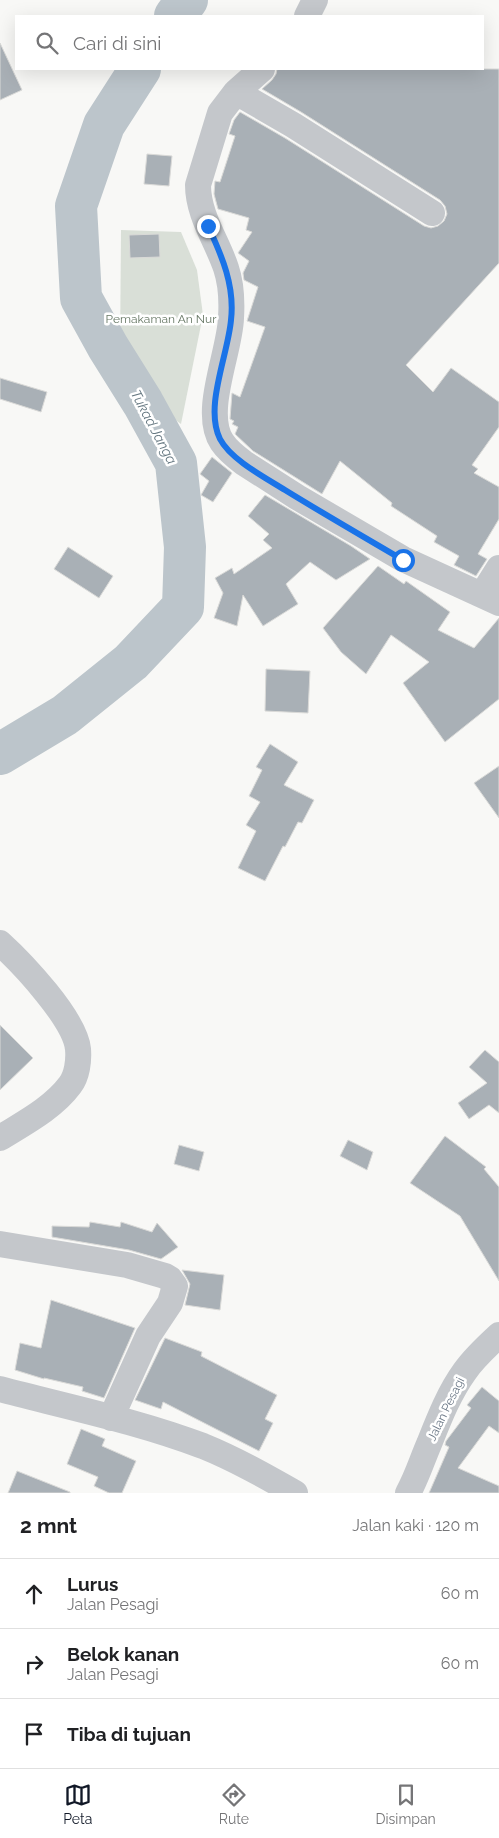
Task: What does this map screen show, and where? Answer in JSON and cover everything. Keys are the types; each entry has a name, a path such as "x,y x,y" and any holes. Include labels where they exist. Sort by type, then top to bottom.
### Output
{"street":[{"path":"308,15 316,0"},
{"path":"261,70 236,92 220,113 198,185 201,210 227,270 231,293 232,319 216,400 216,428 221,440 229,452 244,463 403,560 491,599 499,568"},
{"path":"236,92 293,125 432,213"},
{"path":"0,943 16,957 48,993 69,1026 78,1047 78,1067 70,1084 48,1105 0,1138"},
{"path":"0,1244 127,1265 159,1274 173,1282 175,1286 170,1303 148,1336 111,1418"},
{"name":"Jalan Pesagi","path":"408,1493 416,1480 447,1403 464,1372 499,1335"},
{"path":"0,1389 111,1418 203,1446 261,1473 295,1493"}],"green space":[{"name":"Pemakaman An Nur","path":"121,230 181,232 197,270 203,315 181,424 151,402 120,352"}],"building":[{"path":"0,43 22,90 0,100"},
{"path":"499,69 499,263 406,365 433,392 451,368 499,402 499,427 472,465 478,469 474,473 499,487 499,519 478,554 487,559 476,576 454,565 459,556 434,542 437,536 391,506 392,503 340,461 322,494 253,451 235,434 238,427 232,424 234,421 230,419 232,393 240,397 265,327 247,321 258,287 244,280 243,273 249,261 238,253 252,232 246,230 249,218 218,209 214,194 215,181 220,182 235,136 229,134 234,120 240,112 285,138 424,226 431,228 438,226 444,221 447,214 445,206 440,200 262,89 276,74 277,70"},
{"path":"147,154 172,156 169,186 144,184"},
{"path":"159,234 160,257 130,258 129,235"},
{"path":"0,378 47,392 41,412 0,399"},
{"path":"212,457 232,473 213,502 201,495 209,481 200,474"},
{"path":"265,495 370,559 336,580 310,562 286,584 298,604 263,626 243,595 237,626 214,618 223,593 215,578 232,568 234,574 272,548 263,540 269,534 248,516"},
{"path":"68,547 113,576 99,598 54,569"},
{"path":"378,566 404,584 406,581 450,612 438,630 474,648 499,618 499,699 445,742 403,683 429,662 391,635 366,674 341,652 323,628"},
{"path":"266,669 310,671 308,713 265,711"},
{"path":"270,744 298,762 284,785 314,800 302,823 298,822 285,847 283,846 265,881 238,868 256,831 246,825 260,802 249,796 262,770 256,767"},
{"path":"499,766 499,818 474,783"},
{"path":"0,1025 33,1058 0,1090"},
{"path":"485,1050 499,1062 499,1113 489,1105 469,1119 458,1103 487,1083 469,1067"},
{"path":"445,1136 486,1167 484,1169 499,1187 499,1281 460,1216 410,1183"},
{"path":"348,1140 373,1152 367,1170 340,1156"},
{"path":"179,1145 204,1152 199,1171 174,1164"},
{"path":"90,1222 120,1227 121,1222 152,1232 157,1223 178,1247 161,1259 129,1250 52,1237 52,1226 89,1227"},
{"path":"182,1270 224,1275 220,1310 185,1305 190,1284"},
{"path":"51,1300 135,1328 104,1398 82,1391 83,1387 44,1379 15,1370 20,1343 41,1348"},
{"path":"165,1338 202,1352 201,1356 277,1395 265,1419 273,1423 259,1451 163,1402 161,1409 135,1400"},
{"path":"482,1387 499,1401 499,1433 489,1426 458,1468 499,1486 499,1493 429,1493 449,1447 445,1445 446,1441 471,1408 467,1405"},
{"path":"81,1429 105,1439 102,1446 136,1461 122,1493 109,1493 94,1486 98,1477 67,1464"},
{"path":"17,1471 70,1492 70,1493 8,1493"}],"waterway":[{"name":"Tukad Janga","path":"176,15 187,0"},
{"name":"Tukad Janga","path":"0,754 65,715 131,662 183,607 185,547 176,463 81,298 76,206 104,125 139,70"}],"route":[{"path":"208,226 227,270 231,293 232,319 226,354 218,384 215,414 216,428 221,440 229,452 269,480 403,560"}]}
